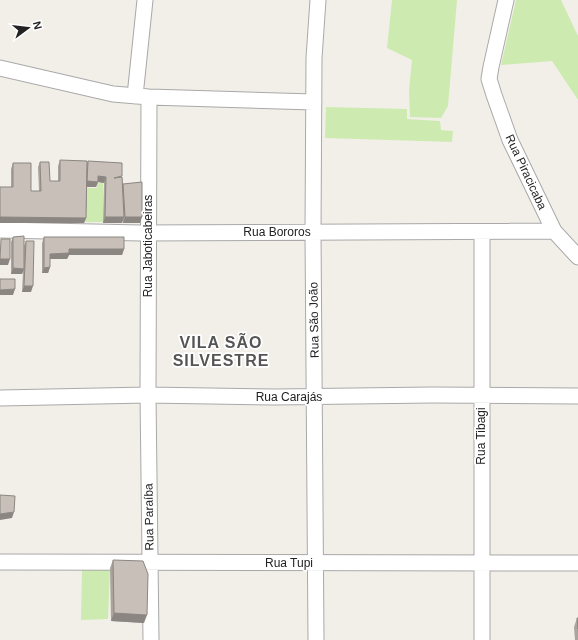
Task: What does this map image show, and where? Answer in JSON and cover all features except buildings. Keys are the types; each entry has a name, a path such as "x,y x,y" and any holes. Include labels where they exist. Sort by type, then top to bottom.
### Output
{"street":[{"name":"Rua Jaboticabeiras","path":"145,0 142,96 148,232 148,395"},
{"name":"Rua São João","path":"316,640 313,232 314,58 318,0"},
{"name":"Rua Piracicaba","path":"506,0 489,79 510,140 554,231 578,257"},
{"path":"0,68 113,94 314,102"},
{"name":"Rua Bororos","path":"0,230 148,232 554,231"},
{"name":"Rua Tibagi","path":"482,232 482,640"},
{"name":"Rua Carajás","path":"0,398 148,395 315,397 432,395 578,396"},
{"name":"Rua Paraíba","path":"148,395 151,640"},
{"name":"Rua Tupi","path":"0,562 150,564 316,562 481,564 578,563"}],"green space":[{"path":"392,0 457,0 448,106 441,118 410,117 409,90 412,60 387,48"},
{"path":"516,0 561,0 578,36 578,100 552,61 501,65"},
{"path":"326,107 407,109 407,119 440,121 441,130 453,131 452,142 325,138"},
{"path":"97,183 103,183 103,222 85,222 85,188 97,188"},
{"path":"110,568 108,619 81,620 82,569"}],"district":[{"name":"VILA SÃO SILVESTRE","path":"221,351"}]}
